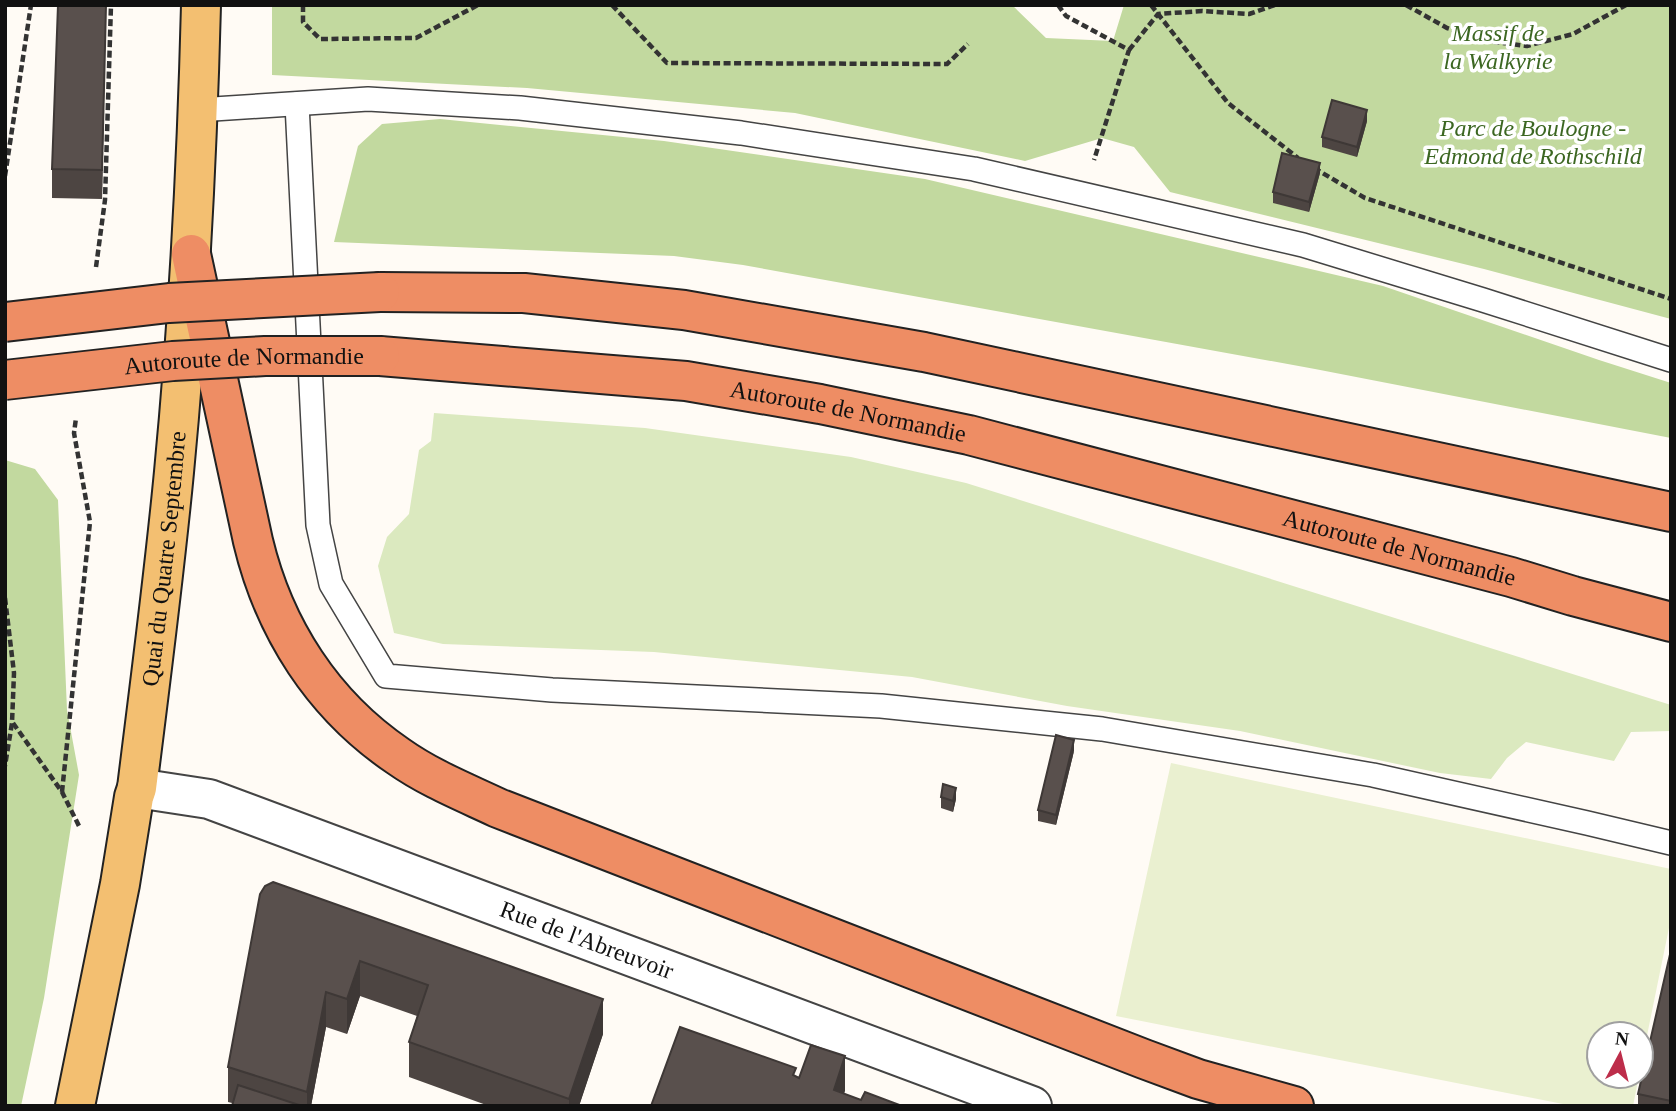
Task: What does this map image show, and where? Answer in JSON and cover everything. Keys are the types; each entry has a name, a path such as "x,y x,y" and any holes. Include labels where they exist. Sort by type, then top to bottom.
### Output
{"highway":[{"path":"191,254 253,541 268,591 290,638 317,681 380,744 424,772 498,808 1144,1059 1198,1079 1294,1106"},
{"path":"5,322 169,303 380,292 524,293 684,310 924,352 1671,512"},
{"name":"Autoroute de Normandie","path":"5,380 173,361 265,356 380,356 686,381 820,404 969,435 1498,573 1671,622"},
{"path":"1573,596 1671,636"}],"main road":[{"name":"Quai du Quatre Septembre","path":"75,1106 137,788 174,472 191,254 201,5"}],"street":[{"name":"Rue de l'Abreuvoir","path":"137,788 209,799 1032,1106"}],"lane":[{"path":"198,110 368,99 520,108 741,133 974,169 1303,245 1671,360"},
{"path":"297,104 318,525 331,584 386,676 552,690 881,706 1102,729 1373,775 1671,844"}],"path":[{"path":"5,176 32,5"},
{"path":"303,5 303,22 320,39 416,38 478,5"},
{"path":"612,5 667,63 947,64 968,44"},
{"path":"1058,5 1066,16 1129,50"},
{"path":"1151,5 1228,103 1299,159"},
{"path":"1083,194 1129,50 1158,14 1202,11 1249,14 1275,5"},
{"path":"1406,5 1447,28 1495,42 1527,46 1573,34 1626,5"},
{"path":"1310,166 1365,198 1671,299"},
{"path":"5,598 14,673 12,723 5,766"},
{"path":"12,723 62,792 80,828"}],"green space":[{"name":"Parc de Boulogne - Edmond de Rothschild","path":"272,5 1012,5 1046,38 1113,41 1124,5 1671,5 1671,319 1484,269 1170,192 1134,147 1102,138 1025,161 795,113 527,88 272,75"},
{"path":"440,119 664,141 925,179 1383,286 1671,383 1671,438 1315,369 743,265 674,256 334,242 358,146 382,124"},
{"path":"434,413 645,428 851,457 966,483 1671,705 1671,731 1631,732 1614,761 1526,742 1507,758 1491,779 1440,773 1240,731 1067,706 912,677 654,652 443,644 394,633 378,566 387,537 409,514 419,450 431,441"},
{"path":"5,460 35,469 58,500 67,710 79,775 44,998 21,1106 5,1106"},
{"path":"1171,763 1671,869 1671,918 1650,1020 1585,1020 1585,1090 1636,1090 1633,1106 1573,1106 1116,1016"}],"building":[{"path":"58,5 106,5 102,170 52,169"},
{"path":"1332,100 1367,110 1357,147 1322,137"},
{"path":"1282,153 1320,163 1309,202 1273,192"},
{"path":"1056,735 1074,740 1056,815 1038,810"},
{"path":"943,784 956,788 953,801 941,797"},
{"path":"273,882 603,999 569,1099 409,1042 428,985 360,961 347,999 326,992 307,1092 228,1067 260,894 265,886"},
{"path":"1671,950 1671,1101 1638,1094 1639,1090 1655,1090 1655,1020"},
{"path":"680,1027 796,1068 793,1075 799,1078 811,1045 845,1056 834,1090 861,1100 865,1092 902,1106 651,1106"},
{"path":"238,1085 302,1106 232,1106"}],"park label":[{"name":"Massif de la Walkyrie","path":"1498,47"}]}
